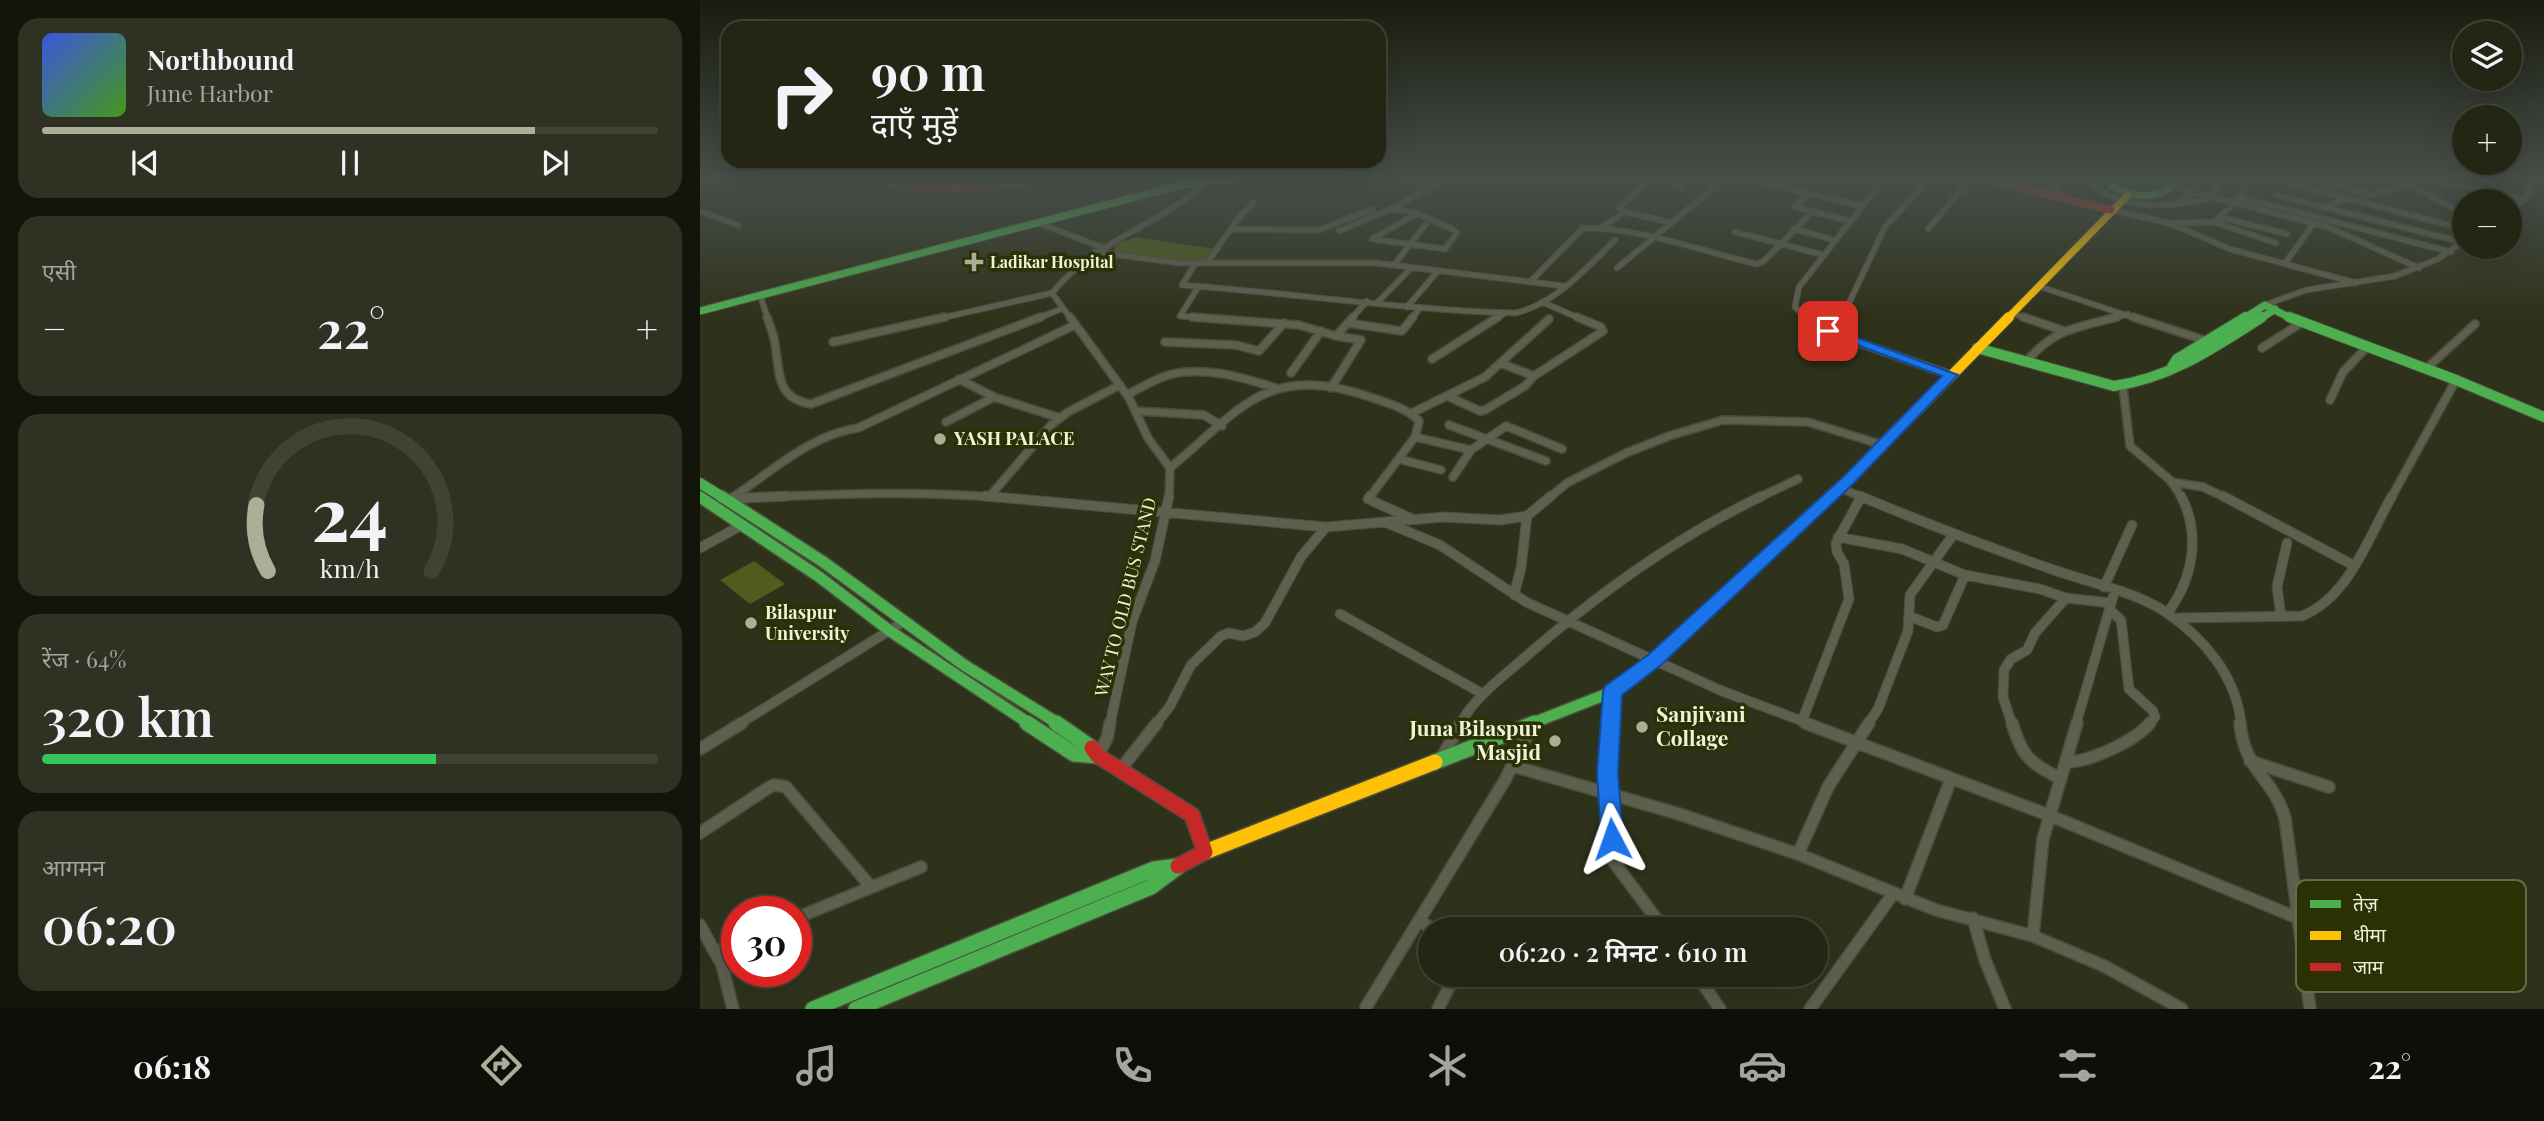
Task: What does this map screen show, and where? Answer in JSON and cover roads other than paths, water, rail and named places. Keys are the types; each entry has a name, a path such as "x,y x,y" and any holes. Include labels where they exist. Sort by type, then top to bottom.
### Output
{"main road":[{"path":"700,309 1022,223"},
{"path":"700,309 1032,223"},
{"path":"856,1009 1151,887 1178,866 1205,852 1612,692 1655,660 1840,488 2099,223"},
{"path":"2269,308 2297,322 2456,380 2544,417"},
{"path":"2172,367 2177,359 2269,308"},
{"path":"1978,348 2123,387 2139,385 2172,367 2184,364 2269,308"},
{"path":"700,483 728,498 822,561 964,665 1087,742 1098,756 1192,815 1205,852"},
{"path":"700,497 818,576 890,631 1074,754 1098,756"},
{"path":"813,1009 1154,869 1178,866"}],"street":[{"path":"733,223 738,225"},
{"path":"1038,223 1098,250 1195,264 1394,265 1564,286"},
{"path":"834,342 1052,293 1064,275 1098,250 1146,223"},
{"path":"1207,263 1236,223"},
{"path":"1231,229 1319,230 1337,223"},
{"path":"1339,231 1358,223"},
{"path":"1400,223 1372,239 1445,249 1457,233 1436,223"},
{"path":"1602,228 1609,223"},
{"path":"1617,268 1669,223"},
{"path":"1530,282 1578,230 1602,228 1653,236 1757,264 1764,261 1800,223"},
{"path":"1848,223 1796,292 1795,307 1798,313 1828,331 1951,375"},
{"path":"1828,331 1849,303 1889,223"},
{"path":"1928,229 1933,223"},
{"path":"2169,223 2217,244 2359,284"},
{"path":"2217,223 2276,243"},
{"path":"2244,223 2287,234"},
{"path":"2286,262 2314,223"},
{"path":"2314,223 2337,230 2419,268"},
{"path":"2341,223 2451,252"},
{"path":"2388,223 2452,238"},
{"path":"1394,265 1426,224"},
{"path":"1794,229 1831,239"},
{"path":"1735,232 1820,254"},
{"path":"1195,264 1182,285 1367,301 1419,309 1522,313 1564,286 1615,240"},
{"path":"2269,308 2298,291 2359,284 2404,275 2451,252"},
{"path":"1377,303 1411,268"},
{"path":"1407,307 1437,272"},
{"path":"1199,286 1180,316 1284,323 1361,340 1331,388"},
{"path":"2038,286 2207,341"},
{"path":"1052,293 1061,309 1127,395 1149,438 1170,468 1265,393 1276,388"},
{"path":"760,295 775,342 778,375 785,391 798,402 811,404 1061,309"},
{"path":"1336,336 1367,301"},
{"path":"1447,396 1480,411 1485,410 1525,386 1534,376 1603,331 1601,327 1542,302"},
{"path":"1348,323 1402,331 1419,309"},
{"path":"1432,359 1505,313"},
{"path":"2011,313 2064,331"},
{"path":"2026,362 2049,338 2064,331 2127,314"},
{"path":"1412,413 1476,382 1500,363 1521,339 1549,319"},
{"path":"2262,348 2297,322"},
{"path":"1165,342 1236,345 1259,352 1284,323"},
{"path":"2426,369 2474,324"},
{"path":"728,498 833,433 858,428 1075,325"},
{"path":"1291,373 1321,331"},
{"path":"2330,400 2343,372 2367,347"},
{"path":"1500,363 1534,376"},
{"path":"1127,395 1164,377 1183,372 1209,374 1276,388 1300,386 1358,392 1412,413 1420,423 1415,437 1368,499 1409,518"},
{"path":"959,379 994,397 1059,418"},
{"path":"2172,615 2302,616 2318,610 2332,599 2456,380"},
{"path":"990,496 1059,418 1120,385"},
{"path":"2123,387 2127,399 2126,438 2130,446 2171,482 2181,496 2187,516 2193,561 2172,615"},
{"path":"946,422 994,397"},
{"path":"1137,411 1204,415 1222,426"},
{"path":"728,498 841,494 990,496 1326,527 1409,518 1500,520 1527,516 1567,483 1592,468 1669,436 1723,420 1808,422 1883,445"},
{"path":"1448,425 1546,461"},
{"path":"1453,477 1471,450 1506,426 1562,449"},
{"path":"1415,437 1471,450"},
{"path":"1399,458 1441,470"},
{"name":"WAY TO OLD BUS STAND","path":"1098,756 1107,738 1132,622 1154,561 1165,512 1170,468"},
{"path":"1442,757 1467,712 1483,694 1566,621 1650,559 1731,511 1798,479"},
{"path":"2171,482 2212,488 2245,509 2300,533 2353,565"},
{"path":"1840,488 1953,535 2110,588 2172,615 2194,635 2232,687 2238,704 2242,744 2250,761 2280,803 2286,821 2296,891"},
{"path":"1802,721 1849,599 1844,564 1836,548 1838,537 1860,497"},
{"path":"1514,595 1521,568 1527,516"},
{"path":"1384,522 1440,545 1514,595 1722,691 2050,816 2296,917"},
{"path":"700,548 742,525"},
{"path":"2034,936 2039,861 2111,606 2110,588 2132,525"},
{"path":"1120,770 1170,706 1191,665 1221,636 1229,633 1240,638 1250,636 1273,613 1300,558 1326,527"},
{"path":"1798,854 1818,804 1878,709 1908,631 1910,595 1953,535"},
{"path":"1838,537 1902,549 1965,575 2111,606 2121,620 2129,689 2153,711 2155,718 2133,739 2077,762 2066,762"},
{"path":"2281,616 2278,576 2287,542"},
{"path":"1909,616 1937,627 1943,625 1965,575"},
{"path":"2062,779 2035,765 2021,751 2003,697 2001,682 2011,659 2027,650 2035,633 2066,598"},
{"path":"1340,614 1483,694"},
{"path":"700,749 903,622"},
{"path":"1612,692 1607,772 1614,861 1655,917"},
{"path":"1421,917 1513,766 1534,723"},
{"path":"2250,761 2329,787"},
{"path":"1513,766 1798,854 1899,896 2034,936 2104,966 2182,1009"},
{"path":"1810,1009 1899,896 1951,779"},
{"path":"700,833 768,788 780,785 786,787 871,887"},
{"path":"812,911 921,867"},
{"path":"1973,918 1985,960 2005,1009"},
{"path":"1366,1007 1418,923"},
{"path":"700,925 718,951 732,995 733,1009"},
{"path":"1438,1009 1449,987"},
{"path":"1705,987 1720,1009"}],"place":[{"name":"Ladikar Hospital","path":"974,262"},
{"name":"YASH PALACE","path":"940,439"},
{"name":"Bilaspur University","path":"751,623"},
{"name":"Sanjivani Collage","path":"1642,727"},
{"name":"Juna Bilaspur Masjid","path":"1555,741"}]}
